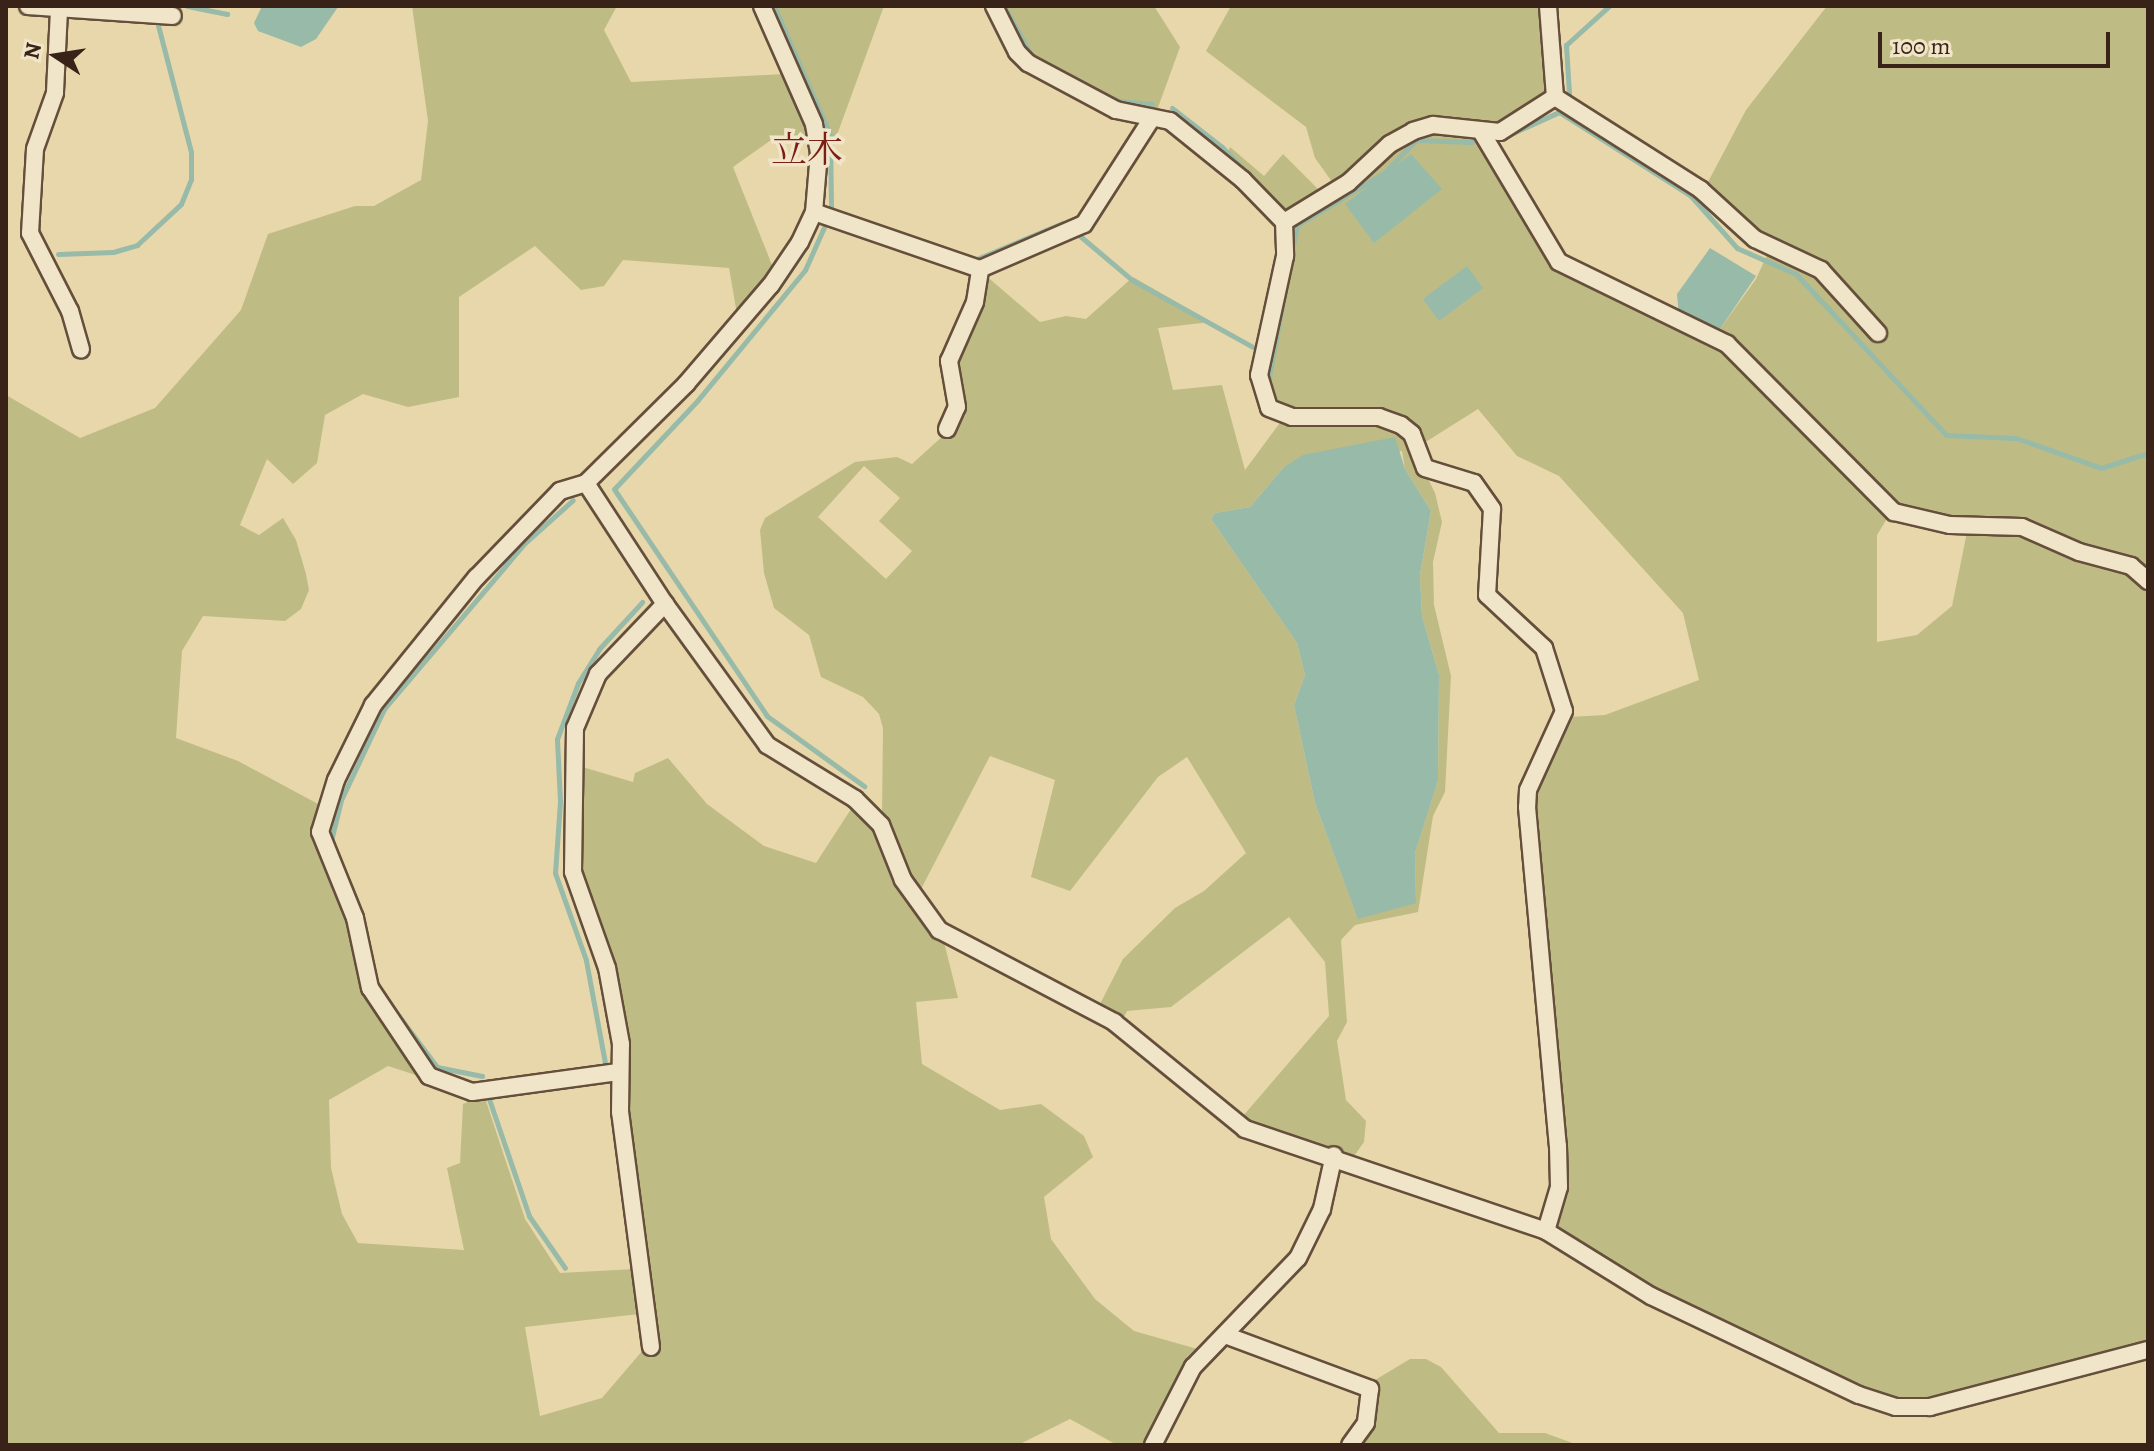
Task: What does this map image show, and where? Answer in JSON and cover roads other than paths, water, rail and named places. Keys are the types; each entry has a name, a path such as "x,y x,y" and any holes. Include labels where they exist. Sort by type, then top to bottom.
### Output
{"street":[{"path":"28,6 173,16"},
{"path":"618,1072 472,1092 429,1076 364,976 355,918 320,832 336,780 373,705 521,529 560,491 586,483 686,384 771,285 814,212 819,173 814,124 762,6"},
{"path":"994,6 1017,52 1028,63 1116,110 1170,121 1243,180 1284,222 1285,256 1259,375 1269,408 1292,417 1379,417 1401,425 1412,434 1425,468 1484,490 1495,528 1487,595 1544,648 1563,695 1564,711 1528,790 1527,807 1558,1146 1559,1187 1546,1231"},
{"path":"1548,6 1555,97"},
{"path":"59,10 55,93 35,149 30,233 70,311 81,349"},
{"path":"1284,222 1348,183 1390,144 1413,131 1433,125 1482,133 1500,132 1555,97"},
{"path":"1555,97 1700,189 1755,239 1821,270 1878,333"},
{"path":"814,212 980,269 1084,224 1152,118"},
{"path":"1482,133 1559,262 1727,344 1894,512 1950,525 2022,527 2079,552 2131,566 2148,581"},
{"path":"947,429 957,407 949,361 975,302 980,269"},
{"path":"586,483 665,604 767,745 855,799 881,825 903,880 939,930 1114,1022 1245,1129 1296,1149 1334,1155 1546,1231 1651,1296 1859,1395 1896,1407 1930,1407 2148,1350"},
{"path":"651,1347 618,1072 621,1044 607,968 573,872 575,728 598,674 665,604"},
{"path":"1153,1445 1193,1367 1298,1258 1322,1209 1334,1155"},
{"path":"1225,1335 1370,1389 1366,1423 1350,1445"}],"waterway":[{"path":"187,6 227,14"},
{"path":"774,6 830,135 831,211"},
{"path":"1004,6 1031,55"},
{"path":"1569,93 1566,45 1609,6"},
{"path":"58,254 113,252 137,245 181,204 191,179 191,152 158,25"},
{"path":"1099,92 1118,101 1152,104"},
{"path":"1172,108 1222,147 1266,193"},
{"path":"1502,138 1559,112 1690,195 1737,248 1796,274 1946,435 2016,438 2101,468 2148,453"},
{"path":"1269,377 1297,225 1384,173 1416,140 1472,142"},
{"path":"972,261 1063,223"},
{"path":"825,225 805,270 698,400 614,489 767,716 864,786"},
{"path":"1080,236 1132,280 1253,347"},
{"path":"331,841 341,800 384,709 525,543 573,500"},
{"path":"605,1063 586,960 555,873 560,801 557,739 578,683 599,649 642,602"},
{"path":"348,880 356,900"},
{"path":"389,1003 437,1067 482,1076"},
{"path":"489,1099 529,1216 565,1268"}],"district":[{"name":"立木","path":"807,150"}]}
